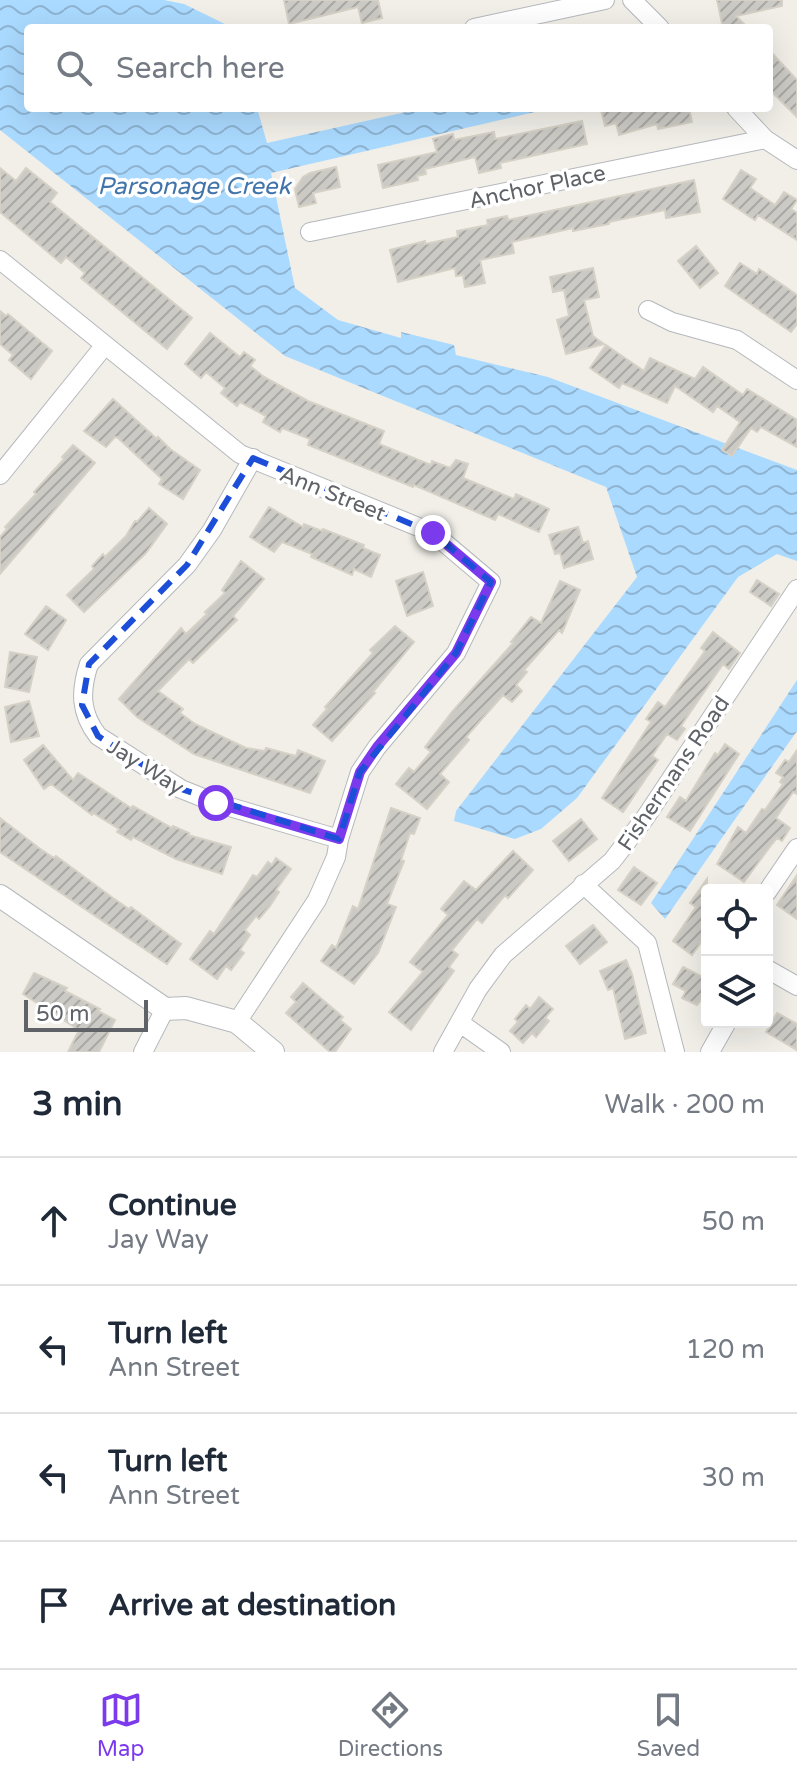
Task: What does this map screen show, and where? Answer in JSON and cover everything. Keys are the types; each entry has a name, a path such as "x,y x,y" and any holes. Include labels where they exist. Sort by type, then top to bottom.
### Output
{"street":[{"path":"493,24 605,0"},
{"path":"632,0 656,24"},
{"path":"740,112 765,139 797,160"},
{"name":"Anchor Place","path":"310,232 765,139"},
{"name":"Ann Street","path":"0,260 240,454 433,533 491,582 456,653 377,747 360,772 336,857 317,900 237,1022"},
{"path":"648,310 672,322 737,340 797,380"},
{"path":"0,475 105,345"},
{"name":"Jay Way","path":"253,458 212,530 187,565 89,664 83,682 82,705 98,736 181,789 216,803 339,839"},
{"name":"Fishermans Road","path":"443,1052 478,989 503,955 612,861 645,818 797,589"},
{"path":"772,884 797,848"},
{"path":"583,884 647,943 675,1052"},
{"path":"0,896 165,1009 186,1008 237,1022 273,1052"},
{"path":"773,972 797,986"},
{"path":"143,1052 165,1009"},
{"path":"460,1023 501,1052"},
{"path":"710,1052 724,1028"}],"highlighted area":[{"path":"253,458 433,533 491,582 456,653 360,772 339,839 181,789 98,736 82,705 89,664 187,565"}],"water":[{"name":"Parsonage Creek","path":"0,0 164,0 184,4 225,24 24,24 24,112 258,112 267,143 406,112 535,112 271,173 295,288 338,320 401,338 401,332 454,345 456,355 548,377 797,470 797,561 777,554 738,577 577,798 541,829 515,839 454,821 456,811 637,577 606,487 285,356 0,130"},
{"path":"797,680 797,731 665,919 651,903"}],"building":[{"path":"284,0 378,0 382,18 362,23 358,7 289,24"},
{"path":"717,0 782,0 782,6 736,16 744,24 722,24"},
{"path":"773,54 797,80 797,117 773,93"},
{"path":"602,112 690,112 692,122 658,129 657,124 619,135 616,123 605,126"},
{"path":"582,121 587,144 500,163 501,168 479,173 475,157 425,169 426,174 417,176 418,180 383,188 378,165 437,152 433,139 453,134 454,140 494,132 495,139"},
{"path":"336,167 340,187 313,193 316,203 299,207 295,189 303,177"},
{"path":"0,168 16,181 26,168 57,193 50,202 192,318 167,349 81,278 85,273 66,257 61,263 0,212"},
{"path":"741,170 756,179 750,188 775,205 784,192 797,200 791,209 797,213 797,240 758,215 755,220 723,199"},
{"path":"694,180 700,212 666,218 665,210 512,242 514,253 480,260 485,283 465,287 463,275 456,276 455,268 398,282 390,250 458,237 457,231 488,225 487,220 507,216 508,220"},
{"path":"696,246 718,273 700,288 678,261"},
{"path":"740,263 757,274 759,269 797,295 797,324 791,332 725,286"},
{"path":"593,268 599,297 584,300 593,336 604,344 566,354 557,320 569,316 564,290 553,292 550,277"},
{"path":"0,311 6,316 8,314 52,351 31,379 9,360 13,355 0,344"},
{"path":"210,333 240,357 244,352 255,360 250,366 264,377 308,401 384,431 379,444 431,465 432,461 450,468 456,460 468,464 463,478 514,499 516,494 549,509 539,532 498,514 495,520 308,445 310,439 282,428 280,432 263,422 266,416 240,402 237,406 221,393 225,388 206,372 201,378 185,364"},
{"path":"606,345 644,371 650,358 695,379 703,367 743,395 747,389 797,420 797,447 761,427 757,432 751,428 732,456 722,450 740,422 717,406 713,412 675,386 667,403 622,383 619,388 590,368"},
{"path":"113,399 157,439 200,470 183,499 159,484 162,479 118,438 115,437 106,447 84,431"},
{"path":"73,445 95,463 0,574 0,537 7,529 5,527 36,494 34,492"},
{"path":"269,507 303,527 304,524 323,529 364,545 363,548 380,555 371,577 354,569 352,575 282,542 274,552 250,537"},
{"path":"149,508 167,524 146,553 84,612 67,595 94,569 92,566 103,554 105,557 126,536 135,521"},
{"path":"578,527 583,543 588,541 593,559 564,568 560,553 555,554 549,535"},
{"path":"241,561 264,579 233,616 237,620 193,663 189,659 158,691 183,709 180,713 195,724 246,748 265,751 266,748 296,756 298,750 325,761 310,793 194,754 137,717 119,699 181,628 186,634 207,614 205,612 225,593 222,590"},
{"path":"423,572 433,606 407,616 396,581"},
{"path":"757,580 779,594 771,606 750,592"},
{"path":"560,581 580,590 562,633 559,630 524,670 527,672 516,685 522,691 512,702 503,695 466,737 469,740 440,774 449,782 427,809 396,784 409,768 414,772 431,752 425,747 513,643 531,617 541,623"},
{"path":"46,606 66,620 48,650 25,634"},
{"path":"395,626 414,642 375,693 332,741 313,725 373,653 370,650"},
{"path":"713,632 740,653 729,669 723,664 681,726 685,729 677,740 667,734 652,756 658,760 623,812 602,798 651,722 646,719 658,702 665,707 705,651 701,648"},
{"path":"10,652 37,657 29,692 5,687"},
{"path":"29,701 39,736 11,742 5,707"},
{"path":"725,744 739,754 690,831 667,817 680,797 686,801 715,753 718,755"},
{"path":"43,745 73,780 78,773 131,808 133,806 172,828 231,847 222,874 176,859 133,837 131,840 51,784 44,789 24,760"},
{"path":"797,750 797,794 793,792 776,818 790,828 782,841 777,838 744,882 717,864 738,827 746,833 762,809 765,810 783,784 780,782 783,777 776,773"},
{"path":"391,808 420,818 414,834 410,833 401,860 404,861 387,904 396,907 378,953 354,984 321,961 332,945 336,948 353,906 358,909"},
{"path":"0,818 181,944 167,964 0,852"},
{"path":"581,819 597,839 569,861 553,841"},
{"path":"513,851 533,870 508,898 505,895 482,923 477,919 452,950 458,955 449,967 454,971 411,1030 389,1012 423,972 410,962 448,915 441,909 464,881 476,890"},
{"path":"276,858 291,869 276,890 279,892 270,906 259,919 256,916 245,930 250,935 240,950 244,953 231,970 226,966 217,979 190,959 210,931 214,934 253,875 257,877 268,862 272,865"},
{"path":"634,867 657,883 641,905 618,890"},
{"path":"797,875 797,919 777,905"},
{"path":"701,887 701,942 692,955 673,941 696,907 690,903"},
{"path":"593,925 607,942 580,964 566,946"},
{"path":"626,960 646,1033 625,1039 613,988 608,990 600,971"},
{"path":"683,967 701,976 701,1000 697,1005 682,998 686,991 673,984"},
{"path":"34,973 67,988 65,991 115,1020 99,1052 68,1052 79,1030 23,994"},
{"path":"303,983 343,1017 340,1020 351,1029 335,1052 330,1052 286,1013 296,1002 291,997"},
{"path":"539,997 553,1009 545,1018 549,1021 536,1037 532,1033 523,1043 510,1031 526,1005 530,1009"},
{"path":"777,1013 797,1024 797,1050 766,1032 773,1028"}],"route":[{"path":"216,803 339,839 360,772 377,747 456,653 491,582 433,533"}]}
